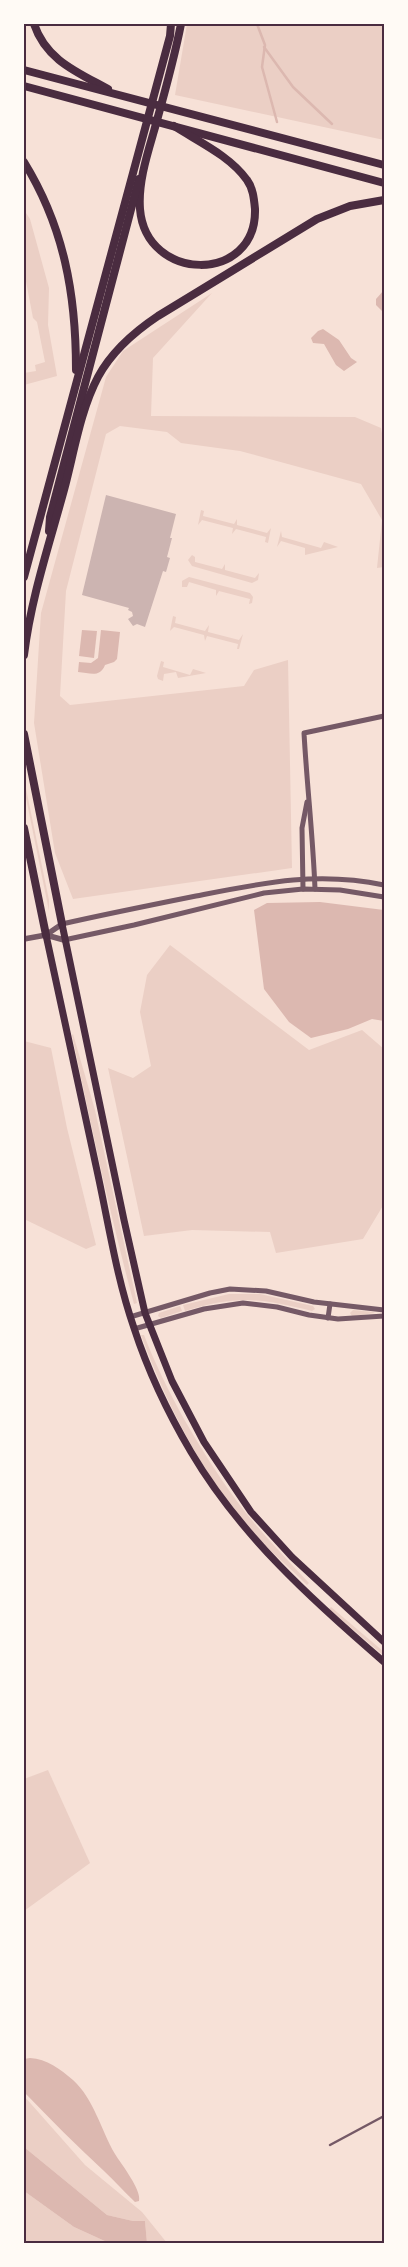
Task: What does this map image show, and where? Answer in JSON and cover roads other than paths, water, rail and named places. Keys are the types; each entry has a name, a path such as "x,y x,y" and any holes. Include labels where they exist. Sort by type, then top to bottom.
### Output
{"highway":[{"path":"34,24 39,37 54,58 65,66 117,93"},
{"path":"24,577 139,144 170,36 171,24"},
{"path":"48,542 50,517 125,228 145,163 181,24"},
{"path":"24,70 384,165"},
{"path":"24,86 384,183"},
{"path":"145,163 140,200 142,220 150,237 162,252 186,264 204,265 228,258 242,248 248,238 255,216 253,192 248,181 226,159 174,126"},
{"path":"24,162 51,216 69,275 75,322 76,382"},
{"path":"24,656 29,618 48,542 56,521 93,386 104,366 122,345 158,316 317,218 350,206 384,200"},
{"path":"24,734 62,924"},
{"path":"24,828 46,935"}],"main road":[{"path":"62,924 145,1312 172,1381 204,1442 238,1495 292,1557 384,1642"},
{"path":"46,935 130,1317 154,1380 192,1454 226,1504 259,1545 286,1574 384,1662"}],"street":[{"path":"315,889 312,819 307,800 304,734 384,716"},
{"path":"303,889 302,828 307,800"},
{"path":"24,939 46,935 62,924 234,889 303,878 349,879 384,885"},
{"path":"46,935 64,940 264,893 315,889 384,897"},
{"path":"130,1317 210,1293 230,1289 266,1291 330,1304 384,1310"},
{"path":"134,1329 224,1304 244,1303 277,1306 328,1318 348,1319 384,1316"},
{"path":"328,1318 330,1304"}],"lane":[{"path":"330,2145 384,2116"}],"waterway":[{"path":"257,24 265,45 262,67 277,122"},
{"path":"264,47 293,87 332,124"}]}
